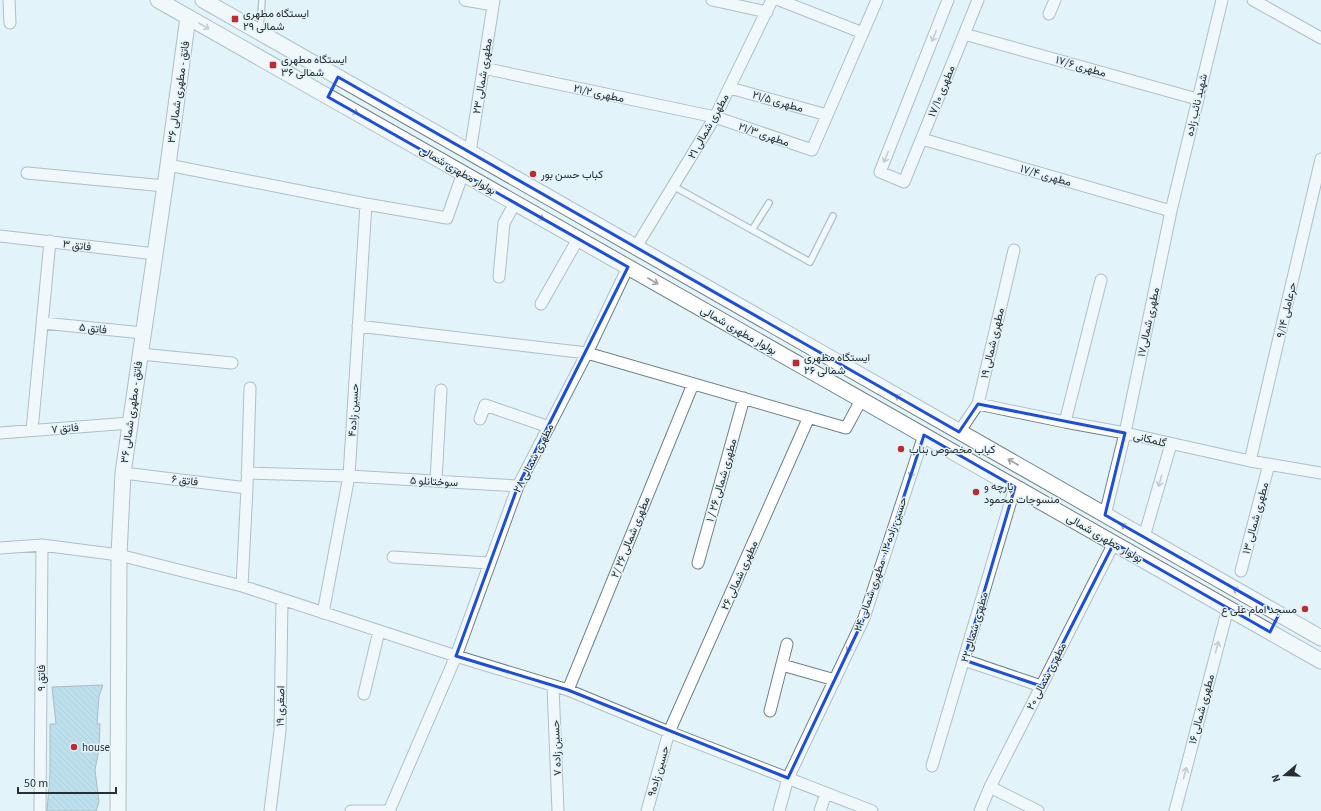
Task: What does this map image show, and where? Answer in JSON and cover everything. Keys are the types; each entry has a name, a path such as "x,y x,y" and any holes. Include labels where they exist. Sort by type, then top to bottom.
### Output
{"main road":[{"name":"بولوار مطهری شمالی","path":"158,0 1321,661"},
{"name":"بولوار مطهری شمالی","path":"203,0 1321,638"},
{"name":"فاتق - مطهری شمالی ۳۶","path":"118,811 122,473 155,254 188,17"},
{"path":"328,97 338,77"},
{"path":"1270,632 1279,614"}],"street":[{"path":"9,0 10,23"},
{"path":"465,0 494,3"},
{"path":"712,0 767,12"},
{"name":"مطهری شمالی ۲۱","path":"636,247 715,117 772,0"},
{"path":"780,0 863,33"},
{"path":"827,115 877,0"},
{"name":"مطهری ۱۷/۱۰","path":"948,0 880,172 904,182 978,0"},
{"path":"1049,14 1055,0"},
{"name":"شهید نائب زاده","path":"1171,211 1222,0"},
{"path":"1253,0 1321,38"},
{"name":"مطهری شمالی ۲۳","path":"470,152 494,3"},
{"name":"مطهری ۱۷/۶","path":"964,34 1197,99"},
{"name":"مطهری ۲۱/۲","path":"483,68 715,117"},
{"name":"مطهری ۲۱/۵","path":"730,88 827,115"},
{"name":"مطهری ۲۱/۳","path":"715,117 812,150 827,115"},
{"name":"مطهری ۱۷/۴","path":"922,139 1171,211"},
{"name":"حرعاملی ۹/۱۴","path":"1250,461 1321,159"},
{"path":"168,164 366,204 447,218 463,173"},
{"path":"27,173 164,186"},
{"path":"499,277 504,224 515,203"},
{"name":"حسین زاده۴","path":"322,613 349,476 366,204"},
{"name":"مطهری شمالی۱۷","path":"1105,515 1125,433 1171,211"},
{"name":"فاتق ۳","path":"0,236 155,254"},
{"path":"541,304 578,239"},
{"path":"32,430 50,241"},
{"name":"مطهری شمالی ۱۹","path":"959,432 978,404 1014,250"},
{"name":"مطهری شمالی ۲۸","path":"389,811 456,656 518,486 587,353 628,267"},
{"path":"1065,422 1101,280"},
{"name":"فاتق ۵","path":"43,323 143,333"},
{"path":"358,326 587,353 846,428 861,400"},
{"path":"140,354 232,363"},
{"name":"مطهری شمالی ۲۶ /۲","path":"568,690 693,384"},
{"path":"242,586 250,388"},
{"path":"436,481 441,390"},
{"name":"مطهری شمالی ۲۶ / ۱","path":"698,563 744,398"},
{"name":"گلمکانی","path":"978,404 1125,433 1250,461 1321,473"},
{"path":"480,419 485,405 549,427"},
{"name":"مطهری شمالی ۲۶","path":"669,732 810,417"},
{"name":"فاتق ۷","path":"0,432 130,423"},
{"name":"حسین زاده ۱۲ - مطهری شمالی ۲۴","path":"779,811 788,778 864,618 924,435"},
{"path":"1144,537 1171,444"},
{"name":"مطهری شمالی ۱۳","path":"1241,571 1269,464"},
{"name":"فاتق ۶","path":"122,473 247,488"},
{"name":"سوختانلو ۵","path":"247,473 349,476 518,486"},
{"name":"مطهری شمالی۲۲","path":"932,766 1015,487"},
{"name":"مطهری شمالی ۲۰","path":"980,811 1041,686 1114,543"},
{"path":"0,548 42,545 120,555 242,586 456,656 568,690 669,732 826,793 860,809 872,811"},
{"name":"فاتق ۹","path":"40,811 42,545"},
{"path":"393,557 489,563"},
{"name":"اصغری ۱۹","path":"270,811 280,731 282,600"},
{"name":"مطهری شمالی ۱۶","path":"1175,811 1228,608"},
{"path":"364,694 379,631"},
{"path":"770,711 787,644"},
{"path":"964,660 1041,686"},
{"path":"782,665 834,680"},
{"name":"حسین زاده ۷","path":"553,686 558,811"},
{"name":"حسین زاده۹","path":"647,811 669,732"},
{"path":"990,788 1038,811"},
{"path":"820,811 826,793"},
{"path":"350,811 389,811"}],"lane":[{"path":"260,33 262,0"},
{"path":"673,186 810,262 833,216"},
{"path":"752,230 769,203"}],"highlighted area":[{"path":"338,77 959,432 978,404 1125,433 1105,515 1279,614 1270,632 1114,543 1041,686 964,660 1015,487 924,435 864,618 788,778 568,690 456,656 518,486 628,267 328,97"}],"building":[{"path":"103,685 99,696 97,724 100,724 99,749 95,770 99,802 96,811 47,811 50,773 50,724 56,724 52,687"}],"place":[{"name":"ایستگاه مطهری شمالی ۲۹","path":"235,19"},
{"name":"ایستگاه مطهری شمالی ۳۶","path":"273,65"},
{"name":"كباب حسن بور","path":"533,174"},
{"name":"ایستگاه مطهری شمالی ۲۶","path":"796,363"},
{"name":"كباب مخصوص بناب","path":"901,449"},
{"name":"پارچه و منسوجات محمود","path":"976,492"},
{"name":"مسجد امام علی ع","path":"1305,609"},
{"name":"house","path":"74,747"}]}
